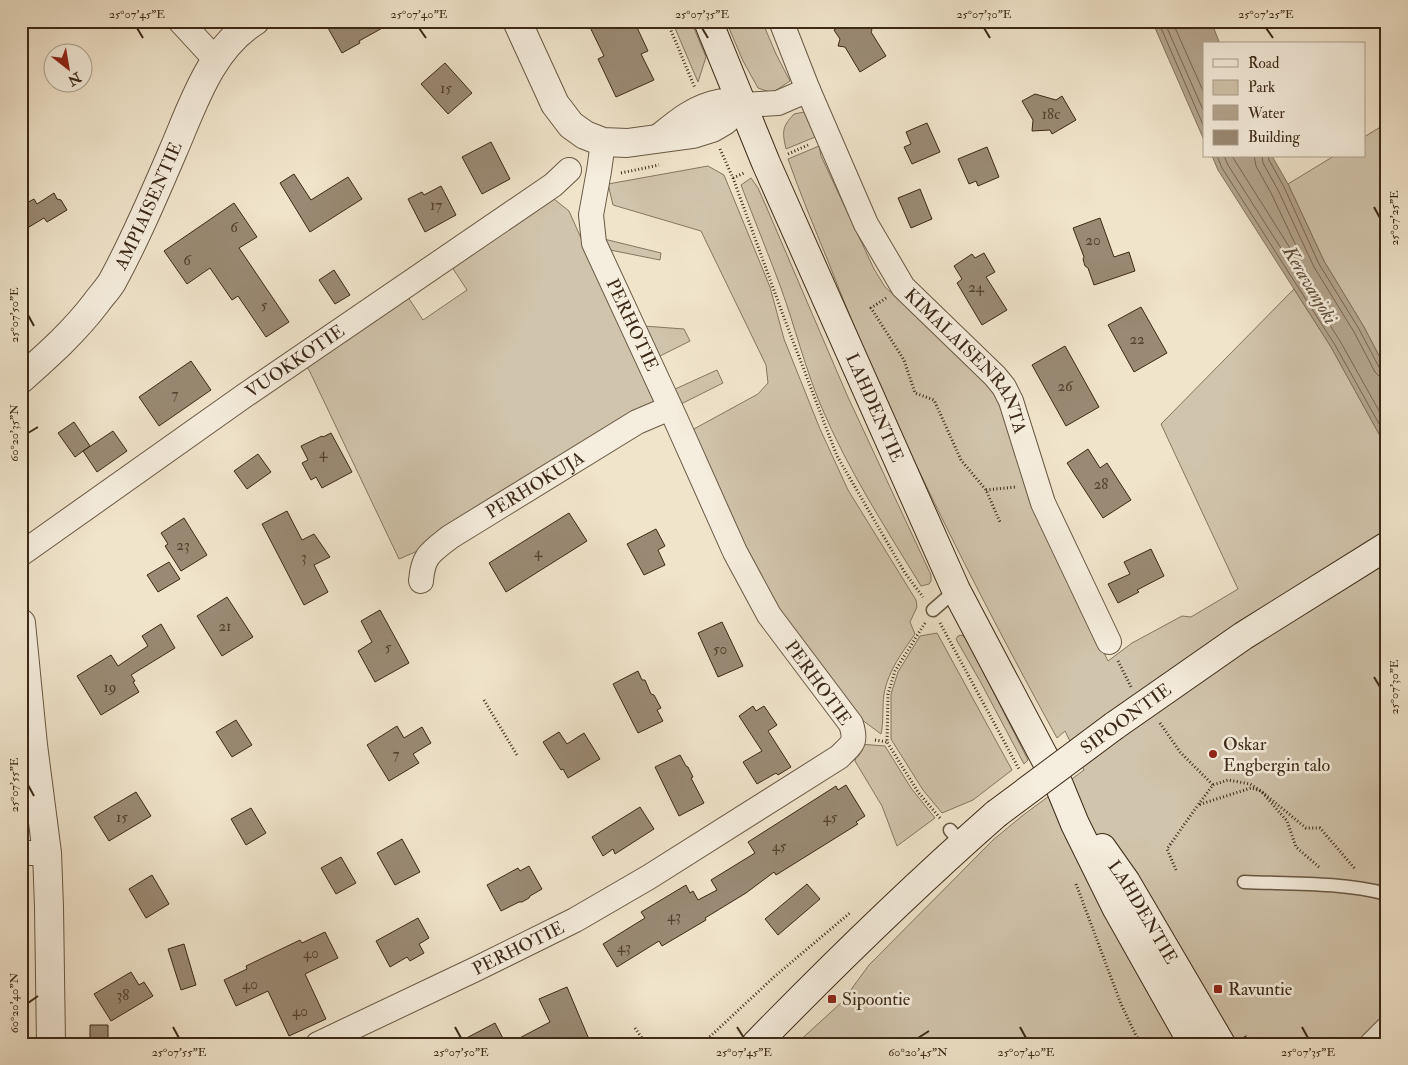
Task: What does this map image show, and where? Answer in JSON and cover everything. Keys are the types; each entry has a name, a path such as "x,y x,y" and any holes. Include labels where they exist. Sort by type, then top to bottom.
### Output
{"main road":[{"name":"AMPIAISENTIE","path":"21,379 57,347 111,284 216,60 245,27 255,21"},
{"path":"517,21 556,104 571,124 585,135 603,142 627,143 693,134 712,128 724,121 742,105"},
{"name":"LAHDENTIE","path":"708,21 766,163 956,590 1059,785 1075,824 1117,909 1193,1044"},
{"name":"SIPOONTIE","path":"756,1044 808,990 911,892 956,837 996,814 1114,726 1243,636 1387,546"},
{"path":"21,623 33,746 34,853 49,907 51,1044"},
{"name":"LAHDENTIE","path":"1059,785 1126,882 1221,1044"}],"street":[{"path":"180,21 216,60"},
{"name":"KIMALAISENRANTA","path":"781,21 808,90 866,224 903,287 988,368 1004,387 1011,401 1043,502 1109,642"},
{"path":"742,105 778,103 808,90"},
{"name":"PERHOTIE","path":"318,1044 476,969 598,907 840,757 851,745 854,736 851,724 769,615 735,552 594,244 591,215 603,142"},
{"name":"VUOKKOTIE","path":"21,554 244,396 553,185 569,170"},
{"name":"PERHOKUJA","path":"421,581 422,568 428,555 450,536 637,422 670,408"}],"lane":[{"path":"933,610 956,590"},
{"path":"1244,882 1334,886 1372,890 1387,894"}],"path":[{"path":"667,21 693,83 688,90"},
{"path":"903,287 871,308 904,360 915,393 934,400 961,460 986,490 1000,522"},
{"path":"933,610 894,671 888,694 887,742 918,792 956,837"},
{"path":"1109,642 1132,690"},
{"path":"484,700 517,755"},
{"path":"1159,722 1180,752 1213,784"},
{"path":"1176,870 1167,849 1213,784 1228,780 1250,784 1261,790 1306,828 1320,828 1372,890"},
{"path":"1198,805 1251,788 1261,790 1287,821 1296,847 1317,866 1334,886"},
{"path":"702,1044 774,977 858,907"},
{"path":"635,1028 646,1044"}],"green space":[{"path":"672,21 691,21 706,57 698,82"},
{"path":"726,21 762,21 790,81 772,93 758,88 743,61"},
{"path":"804,112 812,115 820,135 786,149 784,138 785,126 794,114"},
{"path":"1387,123 1387,371 1364,327 1324,261 1288,184 1331,158 1366,158 1366,136"},
{"path":"819,146 821,156 874,269 885,287 926,324 996,393 1033,505 1108,661 1132,643 1182,616 1191,617 1238,589 1161,424 1294,289 1331,347 1387,450 1387,1044 796,1044 842,1002 869,965 993,840 1084,770 1065,731 1057,738 994,621 906,444 853,323 788,159"},
{"path":"708,166 724,175 770,287 784,339 820,429 848,490 916,600 917,607 910,622 915,634 896,662 886,686 883,699 881,734 854,714 771,606 692,430 758,394 768,383 766,365 701,231 613,205 608,184"},
{"path":"751,178 758,188 847,395 931,575 929,584 921,586 894,542 855,476 821,406 781,288 741,185"},
{"path":"544,191 569,211 657,409 450,537 399,559 310,372 301,357 402,288 423,320 467,290 446,258"},
{"path":"604,239 661,253 660,260 610,250 644,326 684,329 690,341 658,357 673,390 717,370 723,383 675,407 599,241"},
{"path":"937,633 1012,770 973,800 942,813 923,790 891,739 891,694 898,672 920,636"},
{"path":"962,635 967,640 1028,760 1024,764 956,639"},
{"path":"859,744 885,746 911,788 935,818 897,846 882,806 855,761"}],"water":[{"path":"1152,21 1211,21 1219,42 1203,42 1203,138"},
{"name":"Keravanjoki","path":"1213,158 1273,158 1288,184 1324,261 1364,327 1387,371 1387,450 1331,347 1218,170"}],"building":[{"path":"340,21 395,21 342,53 328,28"},
{"path":"587,21 634,21 648,51 641,54 654,80 616,97 598,59 604,56"},
{"path":"849,21 867,22 886,56 860,72 845,47 838,46 840,39 834,30"},
{"path":"445,63 472,93 448,114 421,84"},
{"path":"1035,94 1056,100 1062,96 1076,120 1052,134 1050,130 1032,131 1033,120 1022,101"},
{"path":"927,123 940,152 912,164 904,147 911,144 906,132"},
{"path":"491,142 510,179 482,194 462,157"},
{"path":"987,147 999,177 978,186 976,181 969,184 958,159"},
{"path":"294,174 311,200 348,177 362,199 310,232 280,183"},
{"path":"441,186 456,215 425,232 408,199 422,192 424,195"},
{"path":"920,189 932,219 911,228 898,198"},
{"path":"54,193 67,210 47,222 44,218 29,227 21,215 21,206 34,199 37,204"},
{"path":"234,203 257,237 239,248 289,322 266,337 238,296 232,300 210,268 187,284 164,251"},
{"path":"1100,218 1114,257 1129,252 1135,271 1094,285 1088,268 1085,266 1084,257 1073,228"},
{"path":"984,253 995,272 986,277 1007,310 982,325 957,283 962,279 954,266 972,254 975,258"},
{"path":"334,270 350,295 335,304 319,280"},
{"path":"1141,307 1167,353 1134,372 1108,325"},
{"path":"1065,346 1099,407 1066,426 1032,365"},
{"path":"191,361 211,390 159,426 139,397"},
{"path":"74,422 90,446 75,457 58,433"},
{"path":"113,431 127,451 97,472 83,451"},
{"path":"331,433 352,472 322,488 316,477 311,480 302,463 308,460 301,446"},
{"path":"1088,449 1100,468 1107,463 1131,500 1103,518 1067,463"},
{"path":"258,454 271,472 247,489 234,471"},
{"path":"287,511 302,540 314,534 330,557 314,565 328,592 304,605 262,524"},
{"path":"569,513 587,541 506,592 489,563"},
{"path":"184,518 207,555 181,571 165,546 168,544 161,533"},
{"path":"656,529 665,546 658,550 665,565 644,575 627,544"},
{"path":"1151,549 1164,576 1137,590 1139,592 1118,603 1108,584 1130,574 1124,562"},
{"path":"169,562 180,579 158,592 147,575"},
{"path":"227,597 253,637 222,656 197,616"},
{"path":"380,610 409,663 375,682 358,651 372,642 361,621"},
{"path":"722,622 743,666 718,677 698,633"},
{"path":"161,624 175,648 131,675 139,692 101,715 77,676 111,655 118,666 148,646 142,636"},
{"path":"638,671 661,708 657,710 663,721 638,733 613,684"},
{"path":"753,706 756,711 764,706 777,725 768,731 791,767 757,784 743,762 762,751 739,716"},
{"path":"236,720 252,745 232,757 216,732"},
{"path":"397,726 404,738 422,727 431,743 413,754 419,763 389,781 367,745"},
{"path":"559,732 567,744 584,733 600,759 568,778 543,742"},
{"path":"680,755 693,777 691,778 704,803 679,816 655,767"},
{"path":"846,785 865,816 856,822 858,824 776,875 774,872 746,893 705,918 706,920 662,946 659,941 617,967 603,944 645,918 641,912 686,885 690,893 693,891 698,900 717,890 711,880 755,853 748,842 836,786 838,790"},
{"path":"136,792 151,816 109,841 94,817"},
{"path":"640,807 654,829 615,854 613,849 603,856 592,837"},
{"path":"251,808 266,833 246,845 231,819"},
{"path":"402,839 420,872 395,885 377,853"},
{"path":"341,857 356,883 336,894 321,868"},
{"path":"529,866 542,889 522,902 501,911 487,885 518,868 520,871"},
{"path":"152,875 169,904 146,918 129,889"},
{"path":"807,884 820,899 778,935 765,919"},
{"path":"418,918 429,938 419,944 424,953 410,961 407,957 390,967 376,941"},
{"path":"325,932 338,958 305,974 326,1019 289,1036 268,991 236,1006 224,980 247,969 246,966 300,940 302,943"},
{"path":"184,944 196,985 181,990 168,949"},
{"path":"131,972 139,985 144,982 153,996 111,1021 94,994"},
{"path":"567,987 591,1044 508,1044 550,1022 539,999"},
{"path":"495,1023 506,1044 455,1044"},
{"path":"90,1025 108,1025 108,1044 90,1044"}],"place":[{"name":"Oskar Engbergin talo","path":"1213,754"},
{"name":"Ravuntie","path":"1218,989"},
{"name":"Sipoontie","path":"832,999"}]}
